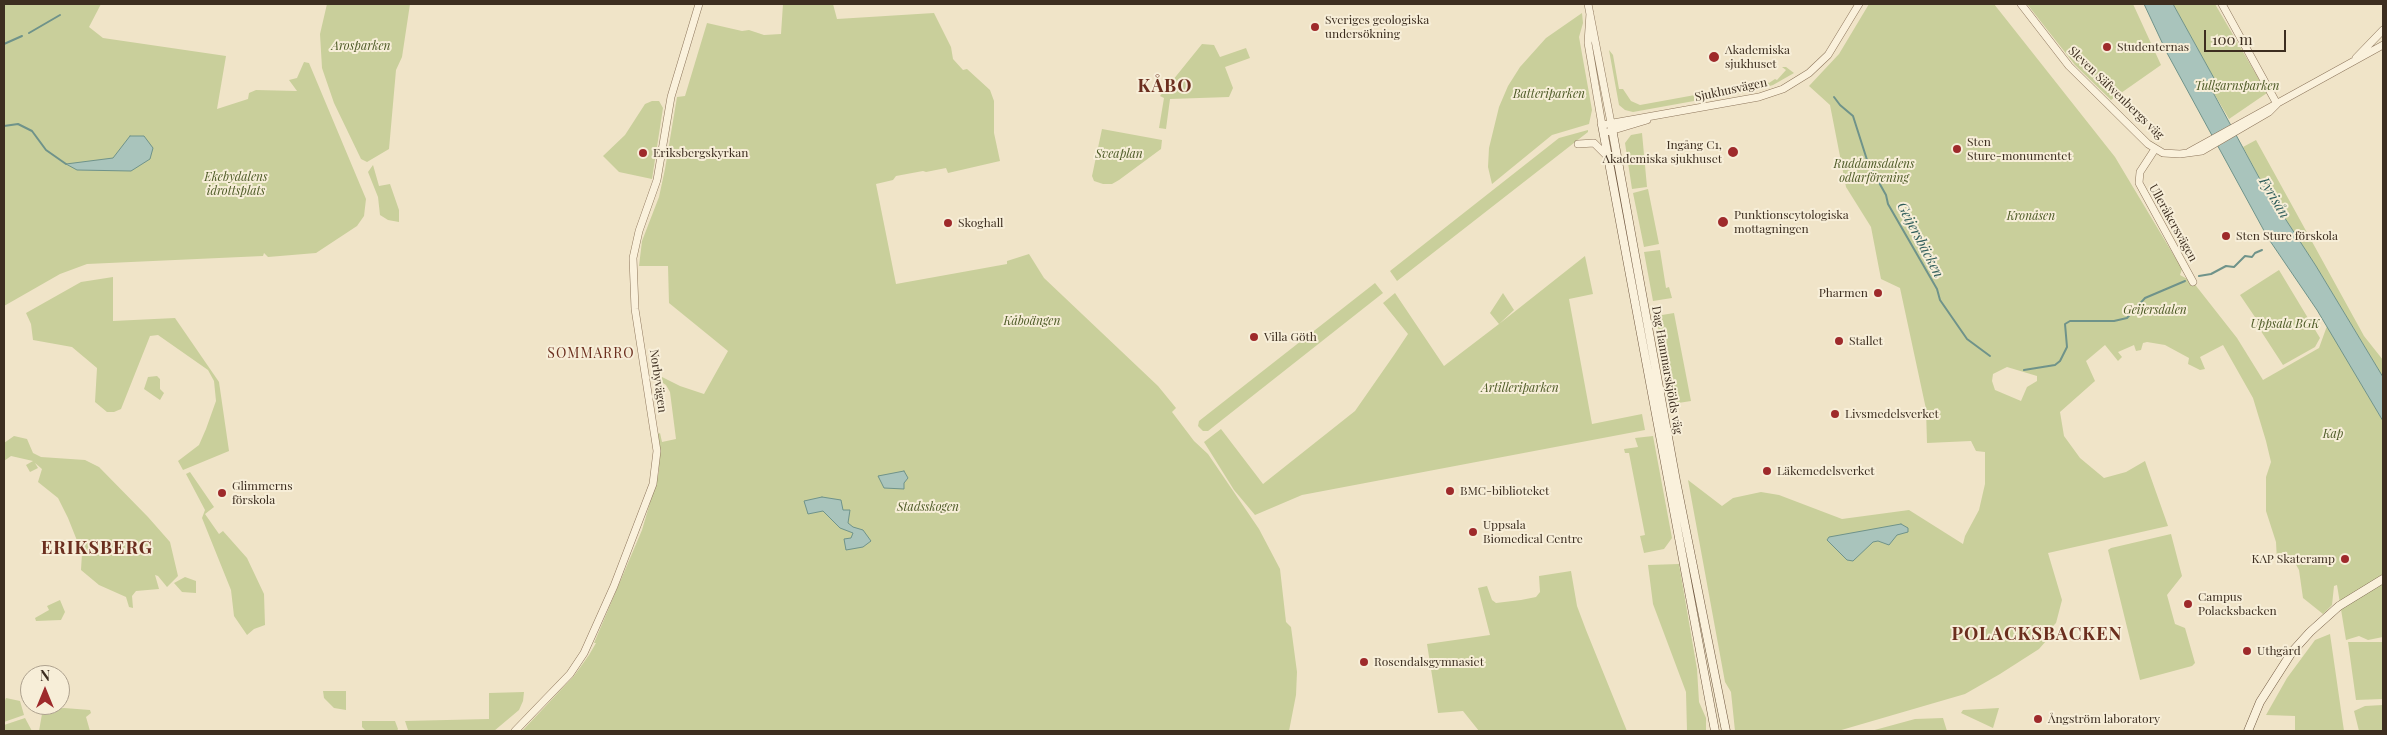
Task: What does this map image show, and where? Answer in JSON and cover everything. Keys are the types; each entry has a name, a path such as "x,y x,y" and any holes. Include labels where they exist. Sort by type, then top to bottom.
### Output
{"main road":[{"name":"Dag Hammarskjölds väg","path":"1611,126 1676,481 1726,731"},
{"name":"Dag Hammarskjölds väg","path":"1602,129 1715,731"},
{"path":"2248,731 2260,702 2292,652 2339,606 2383,579"}],"street":[{"name":"Norbyvägen","path":"515,731 570,674 584,653 614,586 653,484 657,451 635,309 633,258 639,231 657,180 671,97 699,4"},
{"name":"Dag Hammarskjölds väg","path":"1588,4 1611,126"},
{"name":"Sjukhusvägen","path":"1602,129 1759,98 1796,82 1809,73 1828,55 1859,4"},
{"name":"Sleven Säfwenbergs väg","path":"2021,4 2069,66 2155,149 2173,154 2198,152 2209,143 2355,59"},
{"path":"2222,4 2276,104"},
{"name":"Dag Hammarskjölds väg","path":"1590,13 1588,43 1602,129"},
{"path":"2355,59 2383,30"},
{"path":"2355,59 2383,45"},
{"path":"1578,144 1594,143 1608,157"},
{"name":"Ulleråkersvägen","path":"2155,149 2140,172 2138,183 2193,282"}],"green space":[{"name":"Ekebydalens idrottsplats","path":"4,4 101,4 89,27 103,38 226,56 217,109 248,99 249,93 256,90 297,91 289,80 297,78 304,62 309,63 366,199 364,216 357,226 316,253 268,257 264,253 263,256 87,264 60,274 4,306"},
{"name":"Arosparken","path":"327,4 410,4 402,57 396,70 389,149 367,162 361,159 334,103 322,68 320,34"},
{"name":"Stadsskogen","path":"783,4 833,4 837,19 934,13 951,47 953,59 963,70 967,69 990,90 994,101 994,133 1000,161 948,173 946,168 896,176 893,180 876,184 896,284 1007,264 1007,261 1029,254 1044,278 1158,386 1176,408 1172,412 1194,441 1208,454 1259,529 1280,569 1286,622 1291,627 1297,672 1296,695 1289,731 523,730 574,676 589,655 596,643 594,643 642,530 659,472 658,434 660,433 662,442 676,439 670,392 666,385 660,381 660,376 680,386 704,394 728,351 669,303 668,266 639,266 642,241 659,197 677,97 685,96 707,23 742,31 749,30 764,35 781,34"},
{"path":"1869,4 1994,4 2115,157 2182,269 2180,275 2193,282 2237,338 2263,380 2319,348 2327,326 2383,421 2383,637 2368,640 2359,636 2346,640 2337,585 2334,586 2332,605 2323,614 2303,598 2299,570 2293,559 2277,561 2276,542 2266,511 2266,477 2271,462 2266,441 2253,398 2223,345 2200,357 2205,369 2200,370 2188,364 2189,358 2165,345 2147,342 2143,343 2141,350 2136,351 2134,345 2118,352 2122,357 2118,361 2105,345 2086,361 2095,381 2060,412 2064,436 2080,458 2104,478 2126,472 2145,461 2168,526 2048,553 2062,600 2056,623 2050,629 2046,641 2039,649 1965,694 1838,731 1735,731 1731,692 1725,682 1688,480 1722,506 1733,498 1761,492 1779,495 1842,519 1909,510 1963,544 1965,536 1979,510 1985,484 1985,452 1976,451 1971,441 1927,443 1926,409 1900,288 1881,279 1871,227 1846,187 1830,105 1809,86 1839,54","holes":["2007,367 2037,376 2037,381 2027,387 2021,401 1995,390 1992,381 1993,374"]},
{"name":"Studenternas","path":"2027,4 2133,4 2161,65 2111,100 2075,65"},
{"name":"Tullgarnsparken","path":"2173,4 2215,4 2267,93 2229,119 2209,85 2215,80"},
{"name":"Batteriparken","path":"1582,13 1583,23 1579,37 1592,110 1589,124 1552,135 1492,184 1488,167 1489,148 1499,107 1508,86 1520,67 1546,38"},
{"path":"1202,44 1214,45 1220,57 1246,48 1250,58 1225,67 1233,88 1229,97 1170,99 1166,129 1159,128 1164,98 1160,96"},
{"path":"1609,50 1613,55 1619,89 1623,89 1631,101 1640,105 1695,95 1694,101 1633,112 1625,110 1619,105"},
{"path":"1782,67 1786,67 1794,73 1773,85 1757,90 1707,99 1707,93 1744,87 1765,80 1769,83 1775,79 1777,80 1786,70"},
{"path":"659,101 663,108 652,179 619,172 603,156 625,135 645,104"},
{"name":"Sveaplan","path":"1102,129 1162,140 1161,149 1112,184 1094,181 1092,176"},
{"path":"1588,130 1588,132 1397,281 1390,271 1559,138"},
{"path":"1642,133 1647,187 1632,189 1625,143 1631,135"},
{"path":"2256,140 2364,336 2383,360 2383,377 2316,266 2262,183 2243,147"},
{"path":"373,165 379,186 390,184 399,210 399,222 388,220 380,215 378,197 368,172"},
{"path":"1648,189 1659,244 1644,247 1633,193"},
{"path":"1660,250 1666,288 1669,287 1672,298 1653,301 1644,252"},
{"name":"Artilleriparken","path":"1585,256 1593,294 1569,299 1592,424 1642,414 1645,430 1302,495 1255,515 1234,490 1204,442 1221,429 1263,484 1355,411 1394,355 1408,334 1383,303 1395,293 1444,366"},
{"name":"Uppsala BGK","path":"2279,270 2320,338 2315,347 2283,365 2257,325 2259,323 2240,295"},
{"path":"113,277 113,321 175,318 219,382 229,451 183,470 178,461 199,445 216,401 214,381 208,370 158,335 150,336 121,409 114,412 107,412 95,402 97,368 72,347 33,340 31,324 26,313 81,282"},
{"path":"1375,283 1383,293 1208,431 1203,431 1198,426 1199,421"},
{"path":"1503,293 1514,310 1499,324 1490,313"},
{"path":"1674,313 1691,401 1672,404 1656,316"},
{"path":"157,376 160,379 160,389 164,393 160,400 144,389 148,377"},
{"path":"14,436 27,439 33,453 41,457 85,460 99,467 170,542 178,576 167,587 155,575 159,589 136,591 132,596 133,608 129,607 126,597 99,585 81,570 82,553 68,518 58,498 38,482 42,469 35,463 38,468 30,472 26,465 33,461 11,456 4,461 4,443"},
{"path":"1653,436 1672,538 1664,549 1644,553 1640,536 1645,535 1629,453 1625,453 1624,449 1638,447 1635,438"},
{"path":"190,472 214,507 205,514 219,534 223,531 247,558 264,594 265,625 254,629 247,635 234,616 231,590 202,518 205,510 186,474"},
{"path":"2171,534 2182,576 2167,595 2175,624 2185,628 2195,663 2192,666 2140,680 2108,550"},
{"path":"1679,564 1697,669 1699,702 1706,718 1706,731 1687,731 1686,692 1653,604 1648,565"},
{"path":"1571,571 1577,606 1627,731 1479,731 1463,711 1438,713 1427,644 1490,635 1478,588 1487,586 1492,600 1496,603 1521,600 1536,597 1540,592 1539,576"},
{"path":"185,577 196,581 196,593 182,592 174,583"},
{"path":"60,600 65,612 61,620 36,621 35,618 49,610 47,606"},
{"path":"2330,634 2344,731 2295,731 2295,716 2266,715 2287,678 2315,640"},
{"path":"2348,642 2383,642 2383,699 2356,700"},
{"path":"323,691 346,691 346,710 334,708 324,698"},
{"path":"524,692 519,710 494,731 412,731 408,730 405,721 489,719 489,693"},
{"path":"6,698 20,701 20,715 24,715 4,722 4,703"},
{"path":"2383,705 2383,731 2359,731 2354,711 2365,706"},
{"path":"70,708 90,710 91,713 86,717 90,731 39,731 42,715 70,715"},
{"path":"1999,708 1993,728 1961,713 1963,710"},
{"path":"25,718 32,731 4,731 4,725"},
{"path":"1943,718 1947,731 1871,731 1915,719"},
{"path":"362,721 395,721 398,729 397,731 366,731 362,727"}],"water":[{"path":"2144,4 2173,4 2215,80 2209,85 2262,183 2316,266 2383,377 2383,421 2317,310 2268,238 2167,53"},
{"path":"130,136 144,136 153,148 150,159 131,171 77,170 66,164 113,158"},
{"path":"904,471 908,478 904,483 904,489 884,488 878,476"},
{"path":"822,497 841,500 843,510 850,510 848,523 853,527 863,530 871,541 863,547 846,550 844,539 851,538 853,533 840,528 823,511 808,514 804,501"},
{"path":"1901,524 1908,528 1908,532 1897,535 1889,545 1878,541 1873,542 1853,561 1847,560 1827,540 1829,537"}],"waterway":[{"path":"29,33 60,15"},
{"path":"4,44 22,36"},
{"name":"Geijersbäcken","path":"1834,97 1853,116 1868,163 1886,195 1888,204 1937,289 1940,300 1967,339 1990,356"},
{"path":"4,126 18,124 32,131 46,150 66,164"},
{"name":"Geijersbäcken","path":"2199,276 2211,274 2226,266 2234,267 2245,256 2252,257 2255,253 2262,250"},
{"name":"Geijersbäcken","path":"2024,370 2055,365 2060,361 2067,347 2065,324 2070,321 2114,321 2127,318 2145,298 2185,281"}],"place":[{"name":"Sveriges geologiska undersökning","path":"1315,27"},
{"name":"Studenternas","path":"2107,47"},
{"name":"Akademiska sjukhuset","path":"1714,57"},
{"name":"Sten Sture-monumentet","path":"1957,149"},
{"name":"Ingång C1, Akademiska sjukhuset","path":"1733,152"},
{"name":"Eriksbergskyrkan","path":"643,153"},
{"name":"Punktionscytologiska mottagningen","path":"1723,222"},
{"name":"Skoghall","path":"948,223"},
{"name":"Sten Sture förskola","path":"2226,236"},
{"name":"Pharmen","path":"1878,293"},
{"name":"Villa Göth","path":"1254,337"},
{"name":"Stallet","path":"1839,341"},
{"name":"Livsmedelsverket","path":"1835,414"},
{"name":"Läkemedelsverket","path":"1767,471"},
{"name":"BMC-biblioteket","path":"1450,491"},
{"name":"Glimmerns förskola","path":"222,493"},
{"name":"Uppsala Biomedical Centre","path":"1473,532"},
{"name":"KAP Skateramp","path":"2345,559"},
{"name":"Campus Polacksbacken","path":"2188,604"},
{"name":"Uthgård","path":"2247,651"},
{"name":"Rosendalsgymnasiet","path":"1364,662"},
{"name":"Ångström laboratory","path":"2038,719"}],"district":[{"name":"KÅBO","path":"1165,86"},
{"name":"SOMMARRO","path":"591,354"},
{"name":"ERIKSBERG","path":"97,548"},
{"name":"POLACKSBACKEN","path":"2037,634"}],"park label":[{"name":"Ruddamsdalens odlarförening","path":"1874,171"},
{"name":"Kronåsen","path":"2031,216"},
{"name":"Geijersdalen","path":"2155,310"},
{"name":"Kåboängen","path":"1032,321"},
{"name":"Kap","path":"2333,434"}],"water label":[{"name":"Fyrisån","path":"2274,198"}]}
